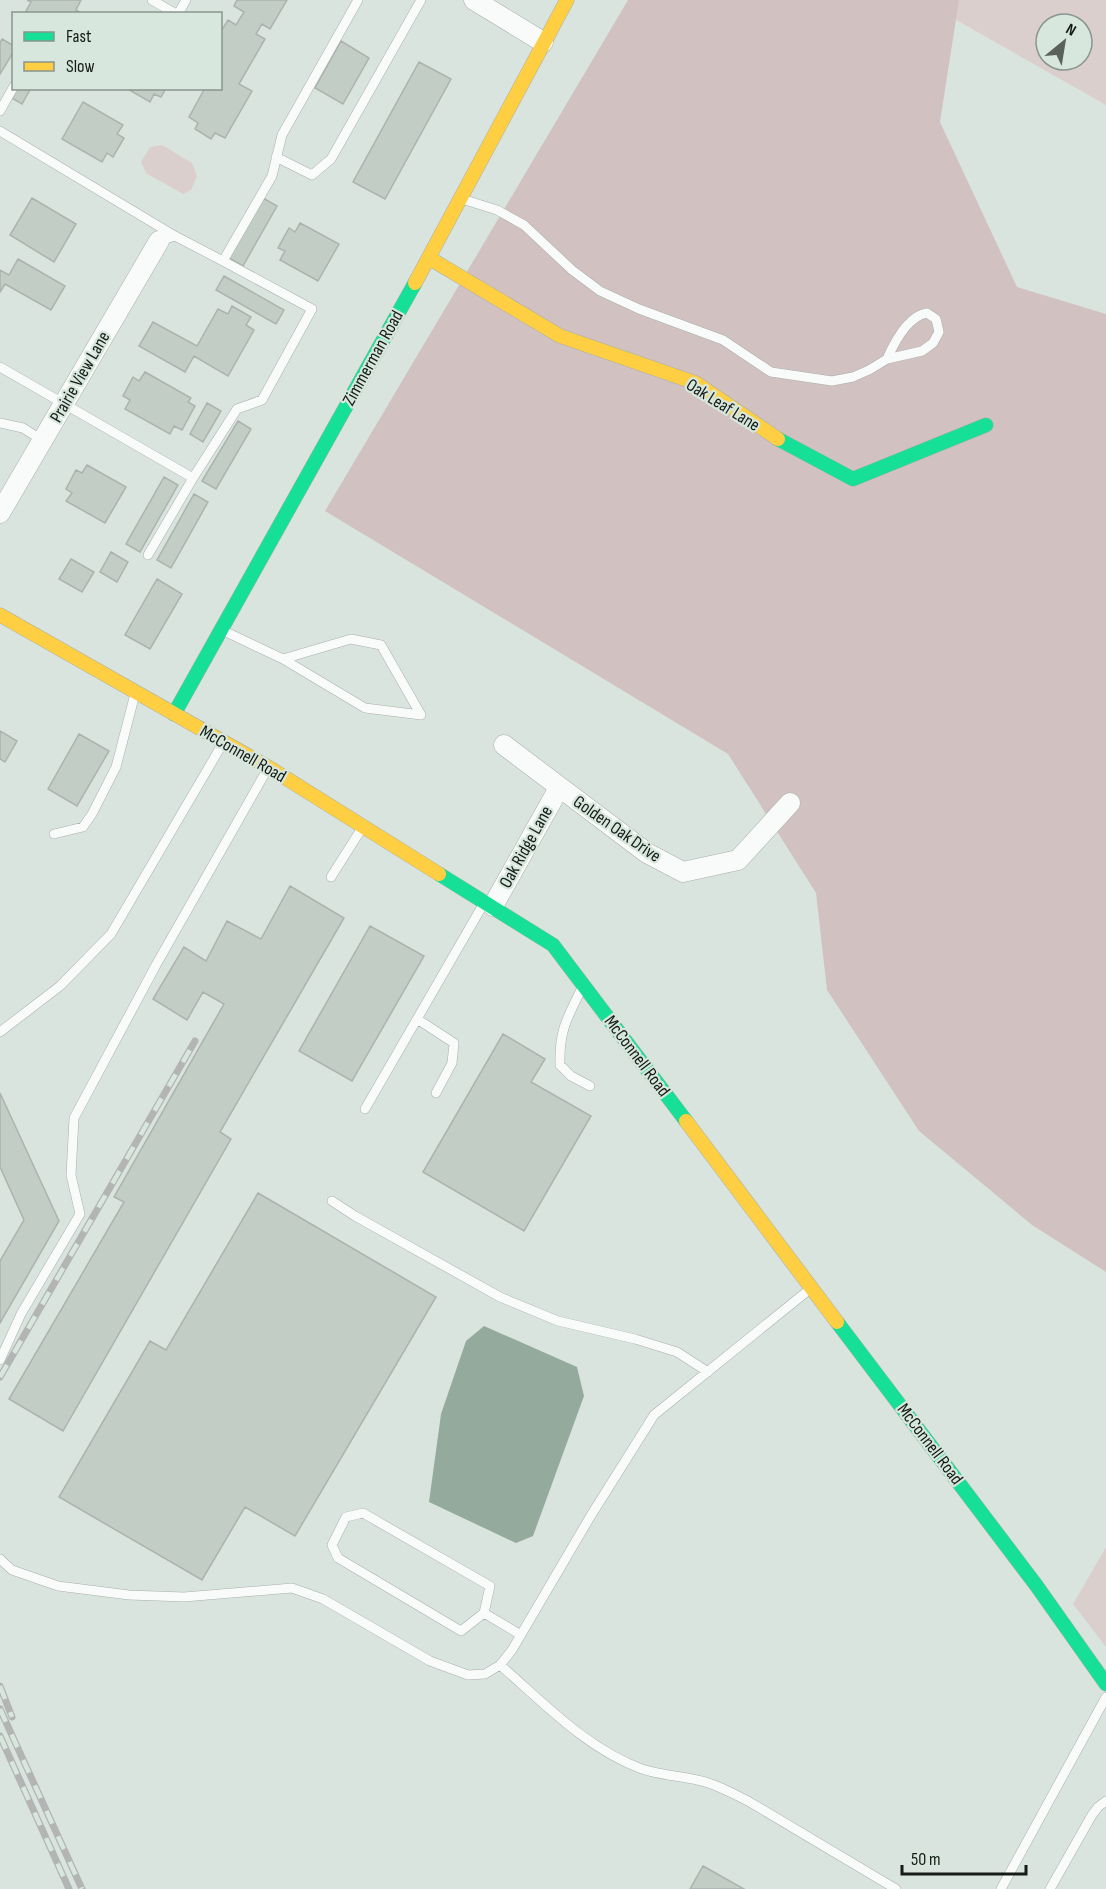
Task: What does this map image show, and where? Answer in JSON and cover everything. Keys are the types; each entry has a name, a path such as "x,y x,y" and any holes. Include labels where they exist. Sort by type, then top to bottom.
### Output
{"street":[{"path":"474,0 543,42"},
{"name":"Zimmerman Road","path":"174,714 429,258 567,0"},
{"name":"Prairie View Lane","path":"0,513 42,440 167,238"},
{"name":"Oak Leaf Lane","path":"429,258 560,336 696,383 771,435 853,479 986,425"},
{"name":"McConnell Road","path":"0,615 268,767 553,945 1036,1585 1106,1684"},
{"name":"Golden Oak Drive","path":"504,745 647,853 683,872 738,860 790,803"},
{"name":"Oak Ridge Lane","path":"489,904 559,788"}],"lane":[{"path":"152,0 173,12"},
{"path":"223,261 272,176 282,135 358,0"},
{"path":"276,157 312,175 331,159 421,0"},
{"path":"0,111 12,90"},
{"path":"0,131 167,238 223,261 312,309 262,400 237,409 148,555"},
{"path":"460,198 497,210 524,225 572,270 600,291 639,309 723,340 771,372 832,381 853,377 887,359 922,351 933,343 939,332 936,319 927,312 920,314 906,328 887,359"},
{"path":"0,367 193,478"},
{"path":"0,423 23,428 42,440"},
{"path":"221,629 283,659 365,708 421,715 381,645 351,639 283,659"},
{"path":"54,834 83,827 92,813 116,767 136,692"},
{"path":"0,1032 60,986 111,934 223,742"},
{"path":"0,1360 21,1314 80,1214 71,1175 74,1118 156,965 268,767"},
{"path":"331,877 363,827"},
{"path":"365,1108 489,904"},
{"path":"584,986 564,1023 560,1044 560,1065 571,1076 590,1086"},
{"path":"417,1019 454,1042 452,1063 436,1093"},
{"path":"332,1201 500,1297 558,1321 635,1339 677,1352 708,1372"},
{"path":"0,1559 12,1570 58,1586 129,1595 184,1597 292,1588 323,1599 430,1661 468,1675 485,1674 500,1665 521,1635 590,1517 654,1415 812,1287"},
{"path":"363,1513 490,1586 484,1613 460,1631 338,1558 332,1545 346,1517 363,1513"},
{"path":"484,1613 521,1635"},
{"path":"500,1665 573,1729 605,1749 642,1769 699,1780 748,1801 896,1889"},
{"path":"1001,1889 1106,1697"},
{"path":"1050,1889 1092,1815 1106,1801"}],"shaded area":[{"path":"628,0 959,0 940,122 1017,287 1106,314 1106,1272 1032,1225 919,1131 827,990 816,893 728,754 325,511"},
{"path":"921,0 1106,0 1106,105 1048,72 1094,72 1094,12 1034,12 1034,64"},
{"path":"162,145 192,163 197,176 191,190 183,194 146,173 141,162 150,147"},
{"path":"484,1326 577,1367 584,1396 533,1536 516,1543 429,1502 441,1414 466,1341"},
{"path":"1106,1547 1106,1647 1073,1604"}],"building":[{"path":"27,0 81,0 76,10 80,12 28,12 26,11 31,2"},
{"path":"237,0 287,0 270,29 262,24 256,34 265,39 239,84 252,91 225,138 215,133 211,139 195,129 198,123 189,117 204,90 222,90 222,30 228,20 236,25 244,12 234,6"},
{"path":"2,39 12,45 12,54 0,74"},
{"path":"341,41 369,58 343,104 315,88"},
{"path":"419,62 451,79 385,199 353,182"},
{"path":"14,90 30,90 22,104 10,97"},
{"path":"129,90 165,90 161,97 154,94 150,102"},
{"path":"83,102 123,125 117,134 124,138 113,157 107,153 102,162 62,139"},
{"path":"32,198 76,224 54,262 10,235"},
{"path":"263,198 277,206 243,266 229,258"},
{"path":"300,223 339,244 318,281 280,260 285,251 278,248 289,228 295,232"},
{"path":"18,259 65,286 51,310 5,284 0,292 0,270 9,275"},
{"path":"224,276 284,310 276,324 216,290"},
{"path":"232,306 251,317 246,325 254,330 228,376 194,356 185,372 139,346 153,322 197,346 218,309 228,314"},
{"path":"145,372 191,398 188,402 195,406 182,430 174,426 170,434 125,409 130,400 123,396 133,377 139,381"},
{"path":"207,403 221,411 203,442 190,434"},
{"path":"238,421 251,429 216,489 202,481"},
{"path":"87,465 126,487 105,523 66,501 72,493 66,489 76,470 82,473"},
{"path":"164,477 178,485 140,552 126,544"},
{"path":"194,494 208,502 171,568 157,560"},
{"path":"111,552 128,562 117,582 100,572"},
{"path":"71,559 94,572 82,592 59,579"},
{"path":"157,579 182,594 150,649 125,635"},
{"path":"0,731 17,741 5,762 0,759"},
{"path":"79,734 109,751 77,806 48,789"},
{"path":"290,886 344,918 220,1132 231,1139 63,1431 9,1399 124,1202 114,1197 224,1004 203,992 187,1020 153,999 184,947 206,961 227,921 261,939"},
{"path":"370,926 424,956 352,1081 299,1051"},
{"path":"503,1034 545,1059 531,1082 591,1116 524,1231 423,1172"},
{"path":"0,1093 59,1221 0,1323 0,1261 24,1220 0,1167"},
{"path":"258,1193 436,1297 295,1536 245,1507 202,1580 59,1497 150,1341 166,1350"},
{"path":"703,1866 744,1889 690,1889"}],"railway":[{"path":"0,1377 195,1041"},
{"path":"0,1686 12,1717"},
{"path":"0,1709 82,1889"},
{"path":"0,1736 69,1889"}],"traffic: fast":[{"path":"174,714 415,283"},
{"path":"778,439 853,479 986,425"},
{"path":"439,874 553,945 686,1121"},
{"path":"837,1322 1036,1585 1106,1684"}],"traffic: slow":[{"path":"415,283 567,0"},
{"path":"429,258 560,336 696,383 778,439"},
{"path":"0,615 268,767 439,874"},
{"path":"686,1121 837,1322"}]}
